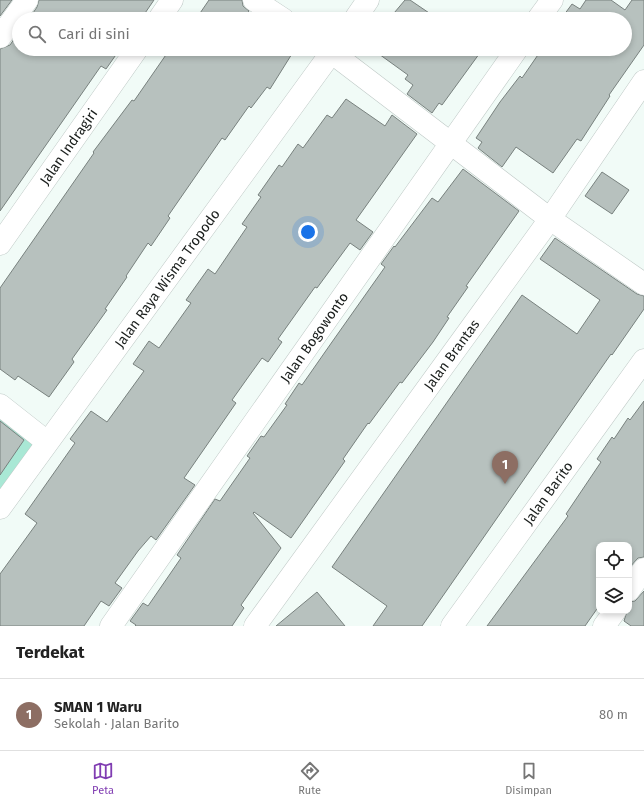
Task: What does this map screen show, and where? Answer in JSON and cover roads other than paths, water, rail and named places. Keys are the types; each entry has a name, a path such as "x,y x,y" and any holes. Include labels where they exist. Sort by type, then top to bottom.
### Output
{"street":[{"path":"18,12 26,0"},
{"path":"163,12 172,0"},
{"path":"254,0 272,12"},
{"path":"360,12 368,0"},
{"path":"543,12 552,0"},
{"path":"0,37 12,20"},
{"name":"Jalan Indragiri","path":"0,244 132,56"},
{"name":"Jalan Raya Wisma Tropodo","path":"0,508 327,56"},
{"path":"339,56 550,219 644,284"},
{"name":"Jalan Bogowonto","path":"111,626 512,56"},
{"name":"Jalan Brantas","path":"256,626 550,219 644,82"},
{"name":"Jalan Barito","path":"452,626 644,360"},
{"path":"0,405 47,442"},
{"path":"632,586 644,569"},
{"path":"604,626 613,614"}],"place":[{"name":"SMAN 1 Waru","path":"505,484"}]}
